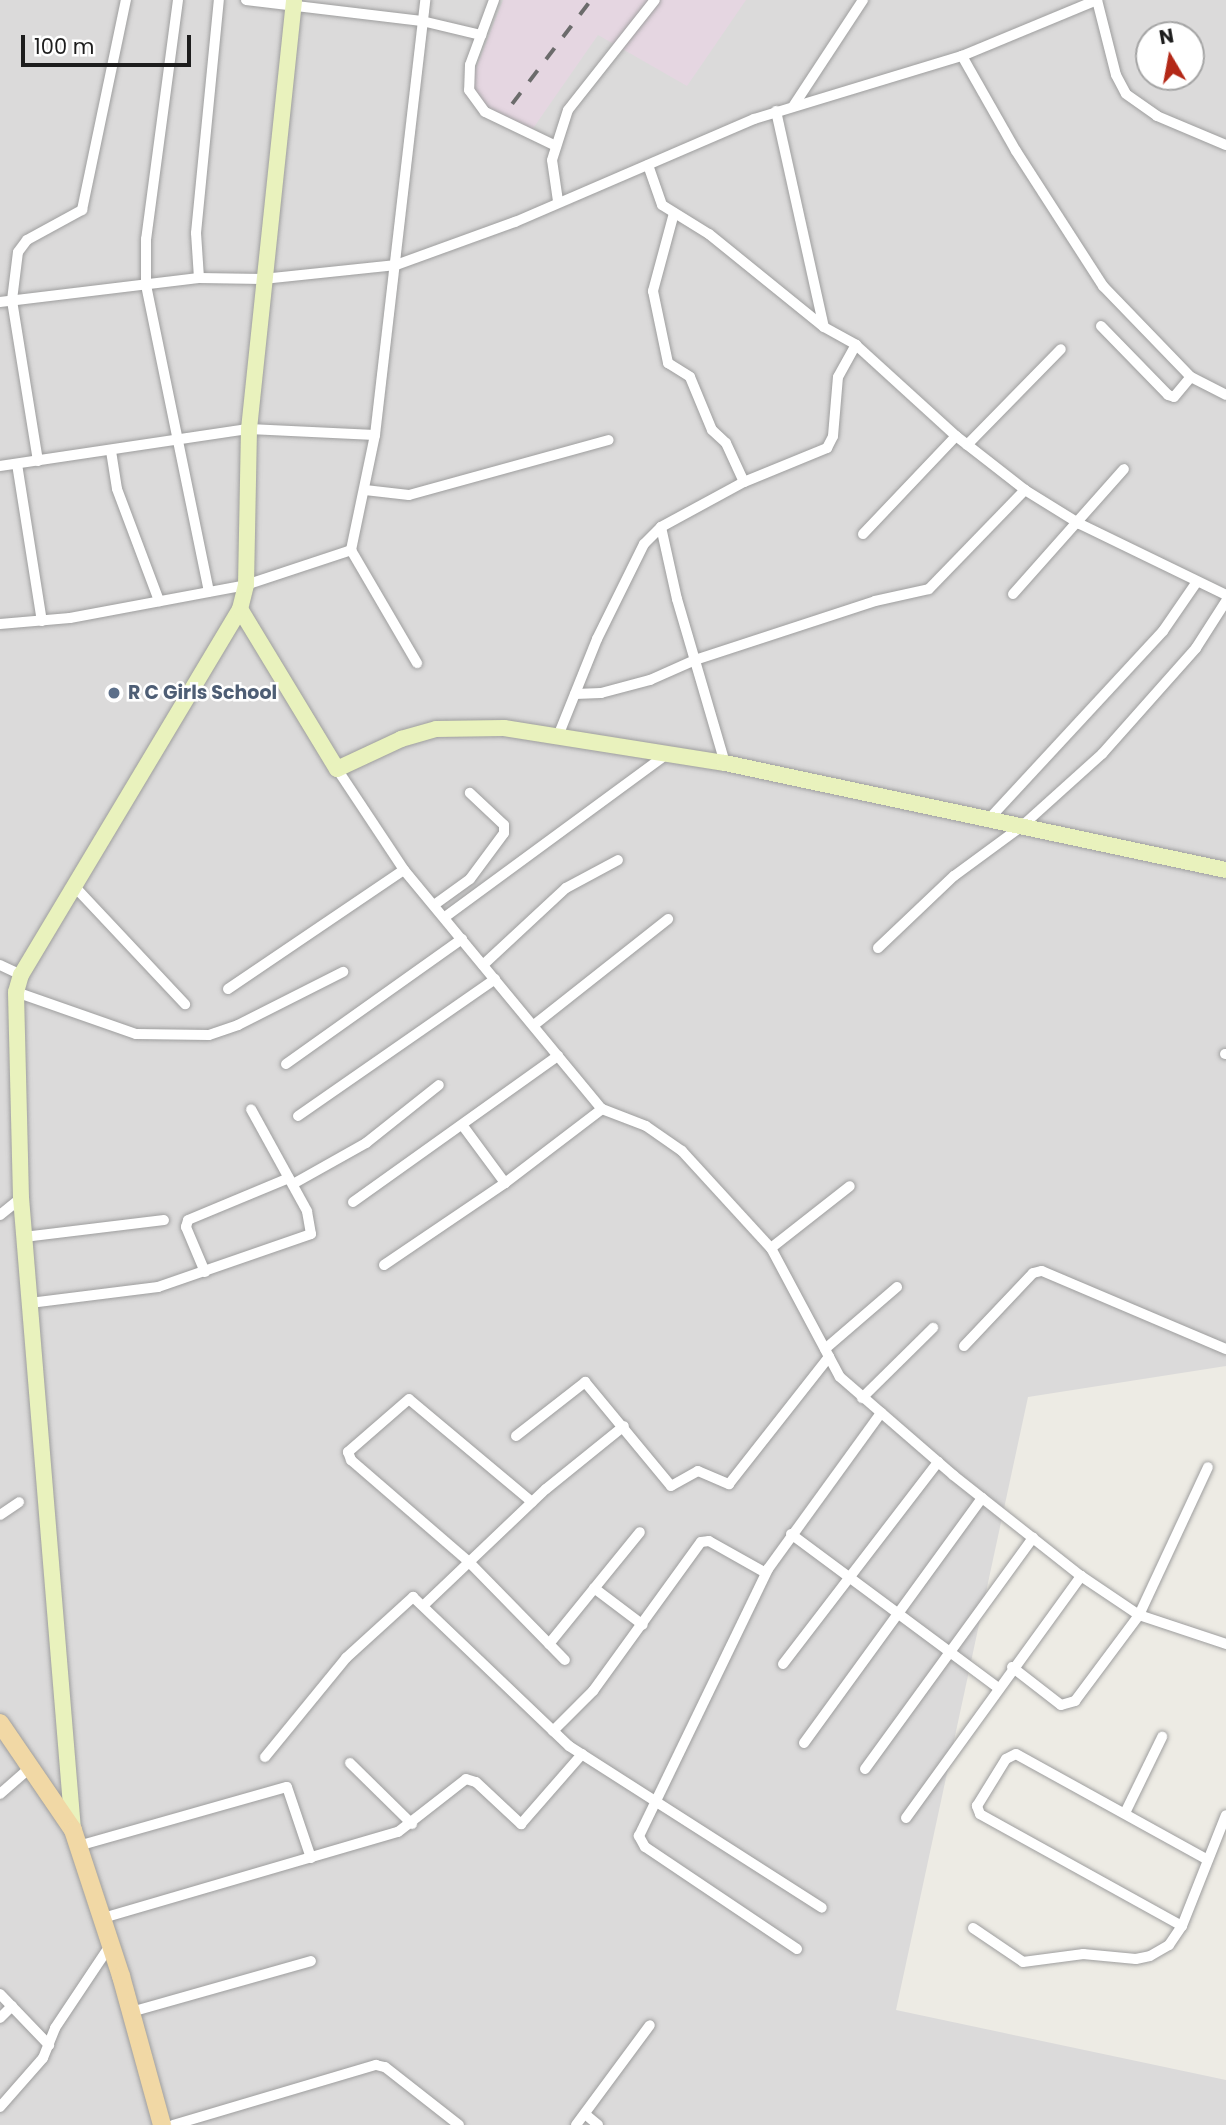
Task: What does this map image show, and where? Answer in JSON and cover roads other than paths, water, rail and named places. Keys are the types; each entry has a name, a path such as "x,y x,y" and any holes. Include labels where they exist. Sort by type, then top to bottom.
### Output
{"main road":[{"path":"0,1723 32,1766 75,1838 111,1944 162,2125"}],"street":[{"path":"38,461 6,301 22,244 82,210 127,0"},
{"path":"177,0 145,239 146,285 175,443 209,592"},
{"path":"199,278 196,233 219,0"},
{"path":"246,0 294,3 422,21 481,35"},
{"path":"417,663 351,550 375,435 425,0"},
{"path":"494,0 467,81 473,99 485,112 554,145"},
{"path":"558,201 554,145 568,110 655,0"},
{"path":"794,105 863,0"},
{"path":"6,301 199,278 263,279 396,265 515,222 558,201 776,111 868,87 962,56 1097,0 1116,75 1126,94 1157,116 1226,145"},
{"path":"294,3 249,429 246,585 240,609 21,975 16,992 21,1198 75,1838 287,1787 312,1858"},
{"path":"962,56 1103,286 1191,377 1226,395"},
{"path":"776,111 824,327"},
{"path":"648,165 658,200 709,234 824,327 856,345 956,436 1025,490 1080,524 1196,583 1226,595"},
{"path":"674,213 653,290 668,363 690,377 712,430 726,443 744,482"},
{"path":"1101,326 1168,395 1174,397 1191,377"},
{"path":"558,736 640,550 661,527 744,482 831,443 838,377 856,345"},
{"path":"967,444 1061,349"},
{"path":"0,466 175,443 249,429 375,435"},
{"path":"863,534 956,436"},
{"path":"365,490 409,495 610,440"},
{"path":"111,451 117,489 159,601"},
{"path":"18,464 42,621"},
{"path":"1013,594 1080,524 1124,469"},
{"path":"575,694 626,687 695,660 876,601 929,590 1025,490"},
{"path":"661,527 725,763"},
{"path":"0,624 42,621 246,585 351,550"},
{"path":"989,819 1168,625 1196,583"},
{"path":"878,948 954,876 1022,826 1110,744 1196,648 1226,601"},
{"path":"240,609 337,769 404,870 602,1109 646,1126 681,1151 771,1248 840,1377 938,1462 1081,1576 1139,1615 1226,1644"},
{"path":"337,769 401,739 436,729 503,727 725,763 1226,870"},
{"path":"444,917 667,754"},
{"path":"434,905 470,878 504,833 504,825 470,793"},
{"path":"483,965 566,888 618,859"},
{"path":"228,989 404,870"},
{"path":"75,887 185,1004"},
{"path":"534,1025 668,919"},
{"path":"286,1064 462,939"},
{"path":"0,965 21,975"},
{"path":"16,992 136,1034 209,1035 238,1025 343,972"},
{"path":"298,1116 495,979"},
{"path":"353,1202 558,1056"},
{"path":"205,1272 186,1227 188,1220 291,1181 366,1143 439,1085"},
{"path":"30,1303 158,1287 311,1234 307,1211 251,1109"},
{"path":"384,1265 505,1184 602,1109"},
{"path":"463,1126 505,1184"},
{"path":"771,1248 849,1186"},
{"path":"0,1215 21,1198"},
{"path":"24,1237 164,1220"},
{"path":"964,1346 1017,1289 1042,1271 1226,1349"},
{"path":"516,1436 585,1382 671,1486 698,1471 729,1484 827,1353 897,1287"},
{"path":"862,1398 933,1328"},
{"path":"532,1502 409,1399 351,1447 351,1460 469,1562 565,1660"},
{"path":"797,1949 641,1843 640,1831 765,1573 881,1413"},
{"path":"424,1605 532,1502 624,1426"},
{"path":"783,1664 938,1462"},
{"path":"1012,1667 1061,1705 1070,1705 1139,1615 1208,1467"},
{"path":"804,1743 982,1498"},
{"path":"0,1515 19,1502"},
{"path":"548,1643 640,1532"},
{"path":"791,1534 997,1687"},
{"path":"865,1769 953,1653 1033,1538"},
{"path":"553,1731 593,1692 701,1542 709,1541 765,1573"},
{"path":"906,1818 997,1687 1081,1576"},
{"path":"594,1588 643,1625"},
{"path":"265,1757 346,1658 404,1600 413,1597 553,1731 582,1754 657,1798 822,1908"},
{"path":"1125,1813 1163,1737"},
{"path":"103,1918 312,1858 412,1824 469,1779 517,1824 524,1823 582,1754"},
{"path":"1182,1926 980,1814 977,1806 1006,1759 1016,1754 1208,1860"},
{"path":"350,1763 412,1824"},
{"path":"0,1794 32,1766"},
{"path":"972,1928 1028,1962 1083,1954 1143,1958 1168,1945 1182,1926 1226,1815"},
{"path":"0,2107 43,2058 111,1944"},
{"path":"131,2012 311,1961"},
{"path":"0,1994 49,2045"},
{"path":"0,2018 12,2006"},
{"path":"576,2125 650,2025"},
{"path":"173,2125 376,2065 385,2067 459,2125"},
{"path":"584,2114 598,2125"}],"railway":[{"path":"512,104 591,0"}],"place":[{"name":"R C Girls School","path":"114,693"}]}
